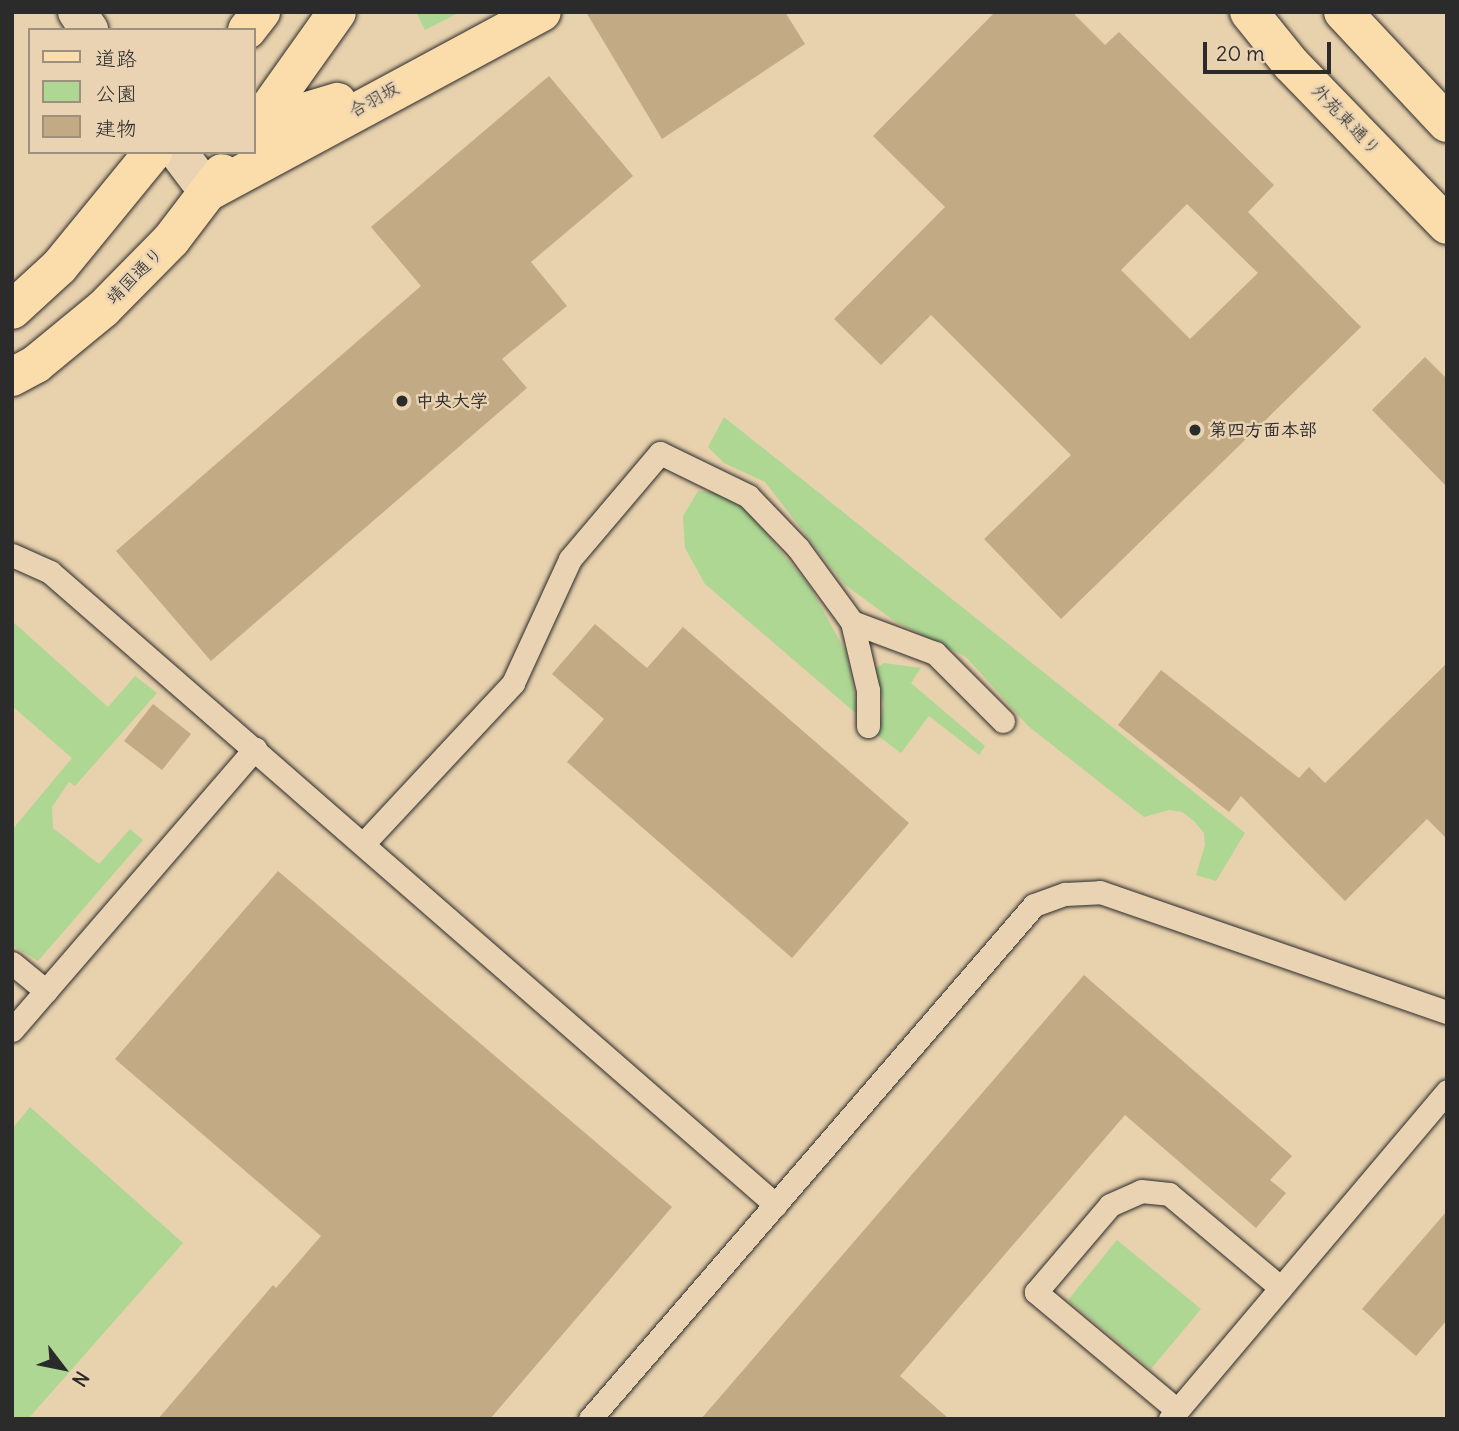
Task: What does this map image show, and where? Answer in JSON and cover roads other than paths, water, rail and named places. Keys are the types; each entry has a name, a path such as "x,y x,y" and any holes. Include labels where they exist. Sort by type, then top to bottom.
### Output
{"main road":[{"path":"249,28 261,12"},
{"name":"靖国通り","path":"256,126 337,12"},
{"path":"333,104 318,96 312,84 313,71 344,12"},
{"name":"合羽坂","path":"208,192 425,72 542,12"},
{"name":"外苑東通り","path":"1249,12 1291,64 1447,225"},
{"path":"1343,12 1447,122"},
{"path":"256,132 425,72"},
{"path":"12,310 59,267 151,154"},
{"name":"靖国通り","path":"12,377 36,364 103,309 171,240 236,154"}],"street":[{"path":"77,12 88,28"},
{"path":"180,154 208,192"}],"lane":[{"path":"364,843 513,683 570,559 660,453 748,496 798,548 852,622 868,690 868,726"},
{"path":"12,555 50,572 776,1205"},
{"path":"852,622 935,653 1003,721"},
{"path":"12,1030 255,748"},
{"path":"590,1419 1034,905 1065,894 1100,892 1447,1012"},
{"path":"12,963 46,991"},
{"path":"1281,1288 1169,1194 1141,1191 1110,1205 1036,1292 1173,1414 1281,1288 1447,1091"}],"place":[{"name":"中央大学","path":"402,401"},
{"name":"第四方面本部","path":"1195,430"}]}
